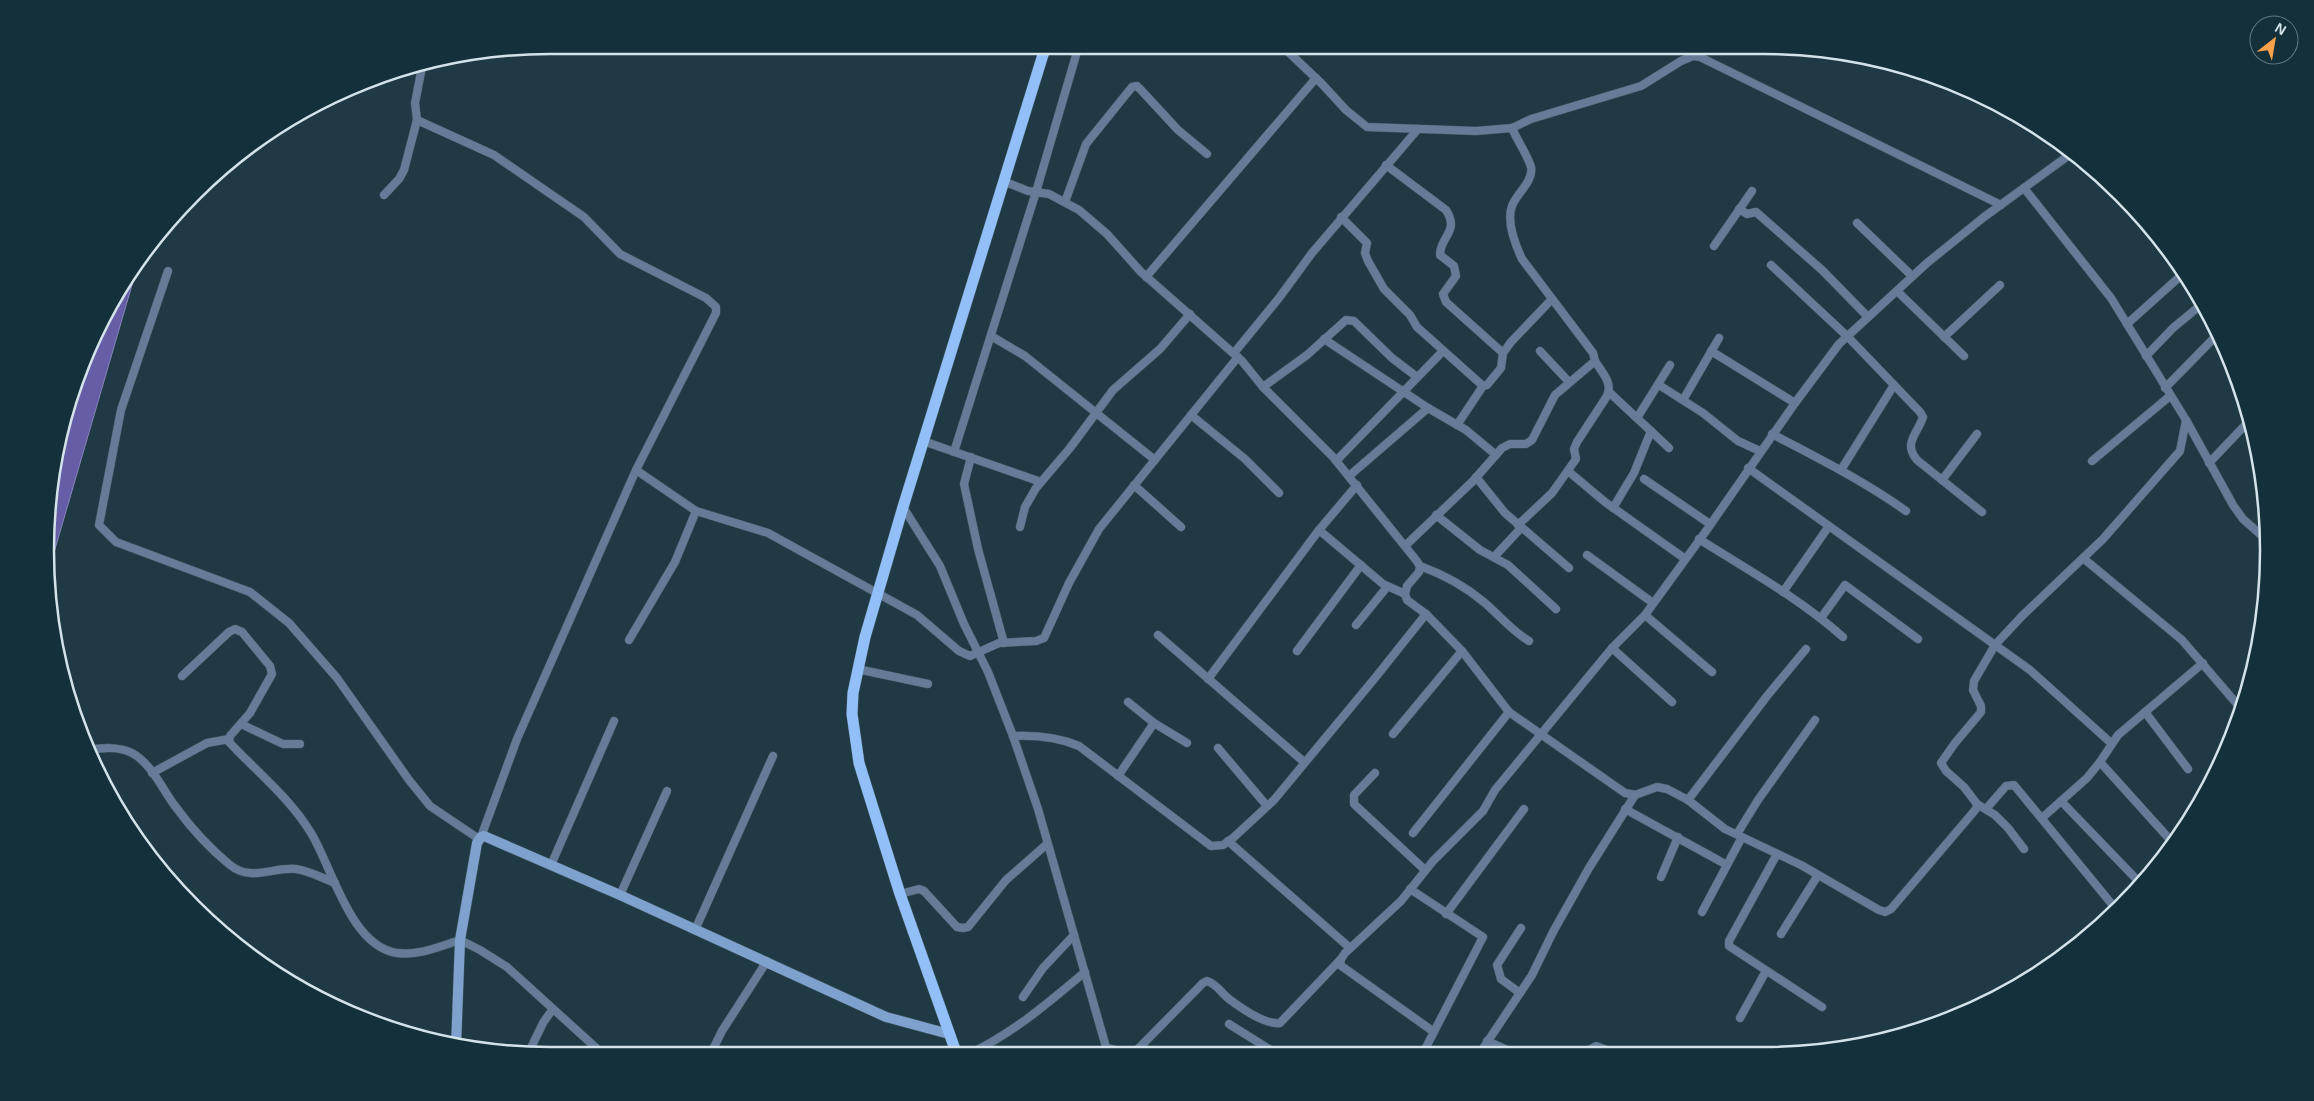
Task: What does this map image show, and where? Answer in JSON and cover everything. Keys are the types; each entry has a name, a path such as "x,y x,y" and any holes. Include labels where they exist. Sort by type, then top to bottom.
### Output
{"main road":[{"path":"954,1047 900,894 859,763 852,714 857,669 877,595 1043,54"}],"street":[{"path":"954,452 992,336 1076,54"},
{"path":"1291,54 1346,110 1367,127 1476,131 1512,128 1531,119 1641,86 1681,60 1694,56 2001,205"},
{"path":"384,195 399,179 404,170 416,120 415,103 421,71"},
{"path":"1146,277 1316,78"},
{"path":"1065,202 1089,139 1132,87 1137,86 1178,130 1207,154"},
{"path":"416,120 435,130 487,151 584,217 620,254 706,298 716,307 716,312 636,470 517,739 480,838 469,883 460,940 456,1038"},
{"path":"1494,557 1520,526 1552,493 1576,460 1574,449 1577,442 1609,392 1609,383 1595,361 1593,353 1522,259 1514,243 1510,217 1512,206 1529,178 1531,168 1512,128"},
{"path":"636,470 696,511 768,533 877,595 917,615 965,656 970,656 1004,643 1036,641 1044,638 1069,583 1099,529 1191,415 1341,217 1418,129"},
{"path":"1140,1047 1203,983 1208,981 1213,983 1228,998 1241,1007 1265,1020 1275,1023 1280,1022 1483,811 1495,790 1612,648 1645,615 1772,434 1848,337 1912,276 2001,205 2067,157"},
{"path":"1386,164 1446,210 1451,218 1452,228 1440,250 1440,255 1454,266 1456,276 1443,294 1446,302 1502,353"},
{"path":"1003,181 1036,192 1049,194 1079,210 1106,234 1146,277 1236,355 1263,387 1350,476 1406,545 1420,566 1451,578 1485,603 1510,629 1530,642"},
{"path":"2024,188 2112,298 2186,420 2238,512 2259,533"},
{"path":"1714,246 1752,191"},
{"path":"1739,210 1747,214 1756,212 1822,270 1868,317"},
{"path":"1341,217 1367,243 1365,253 1384,289 1410,315 1417,327 1483,386"},
{"path":"1857,223 1912,276"},
{"path":"1771,265 1848,337 1923,417 1911,442 1911,452 1916,460 1982,512"},
{"path":"168,271 121,410 99,525 116,542 250,592 289,623 337,678 409,780 430,806 480,838 491,838 620,894 886,1017 949,1034"},
{"path":"2127,324 2179,278"},
{"path":"1944,337 2000,285"},
{"path":"1897,290 1964,356"},
{"path":"1457,425 1483,386 1487,385 1501,368 1502,353 1552,299"},
{"path":"2146,356 2173,328 2197,308"},
{"path":"1020,527 1025,507 1041,482 1122,380 1160,349 1190,314"},
{"path":"1263,387 1324,340 1346,320 1354,321 1392,358 1417,377"},
{"path":"992,336 1025,356 1155,460"},
{"path":"1683,400 1719,338"},
{"path":"2165,388 2213,339"},
{"path":"1324,340 1363,367 1477,438 1496,455"},
{"path":"1336,461 1443,351"},
{"path":"1540,351 1570,382"},
{"path":"1711,351 1795,403"},
{"path":"1406,545 1436,515 1449,505 1496,455 1510,444 1518,445 1532,440 1555,395 1595,361"},
{"path":"1637,418 1659,385 1670,364"},
{"path":"1841,470 1894,384"},
{"path":"1659,385 1683,400 1738,441 1760,451"},
{"path":"1609,392 1669,448"},
{"path":"2092,461 2170,396"},
{"path":"1350,476 1428,408"},
{"path":"1191,415 1245,459 1279,493"},
{"path":"2024,849 2008,828 1986,809 1977,804 1964,787 1946,771 1942,763 1955,743 1981,712 1982,706 1973,690 1974,681 1995,645 2125,515 2180,451 2186,420"},
{"path":"2209,463 2244,426"},
{"path":"1613,508 1634,473 1650,431"},
{"path":"1772,434 1841,470 1882,494 1906,511"},
{"path":"1942,480 1977,434"},
{"path":"923,441 1041,482"},
{"path":"971,457 964,484 978,548 1004,643"},
{"path":"1748,468 2030,670 2111,742"},
{"path":"1568,471 1613,508 1684,558"},
{"path":"1476,477 1505,513 1569,568"},
{"path":"1644,479 1710,524"},
{"path":"1208,679 1319,530 1357,485"},
{"path":"1134,486 1181,527"},
{"path":"903,507 940,566 1013,736 1027,776 1106,1047"},
{"path":"629,640 675,562 696,511"},
{"path":"1436,515 1480,550 1508,564 1556,609"},
{"path":"1783,592 1829,526"},
{"path":"1319,530 1387,586 1405,594"},
{"path":"1699,540 1783,592 1821,618 1842,637"},
{"path":"1587,555 1654,603"},
{"path":"2083,558 2176,634 2236,703"},
{"path":"1297,650 1361,565"},
{"path":"1420,566 1419,572 1407,586 1405,594 1407,600 1426,614 1462,651 1509,712 1626,793 1635,795 1657,787 1667,789 1688,800 1725,829 1818,874 1879,910 1885,912 1891,909 1976,809 1977,804"},
{"path":"1821,618 1844,585 1918,639"},
{"path":"1356,625 1387,586"},
{"path":"1013,736 1035,735 1069,742 1087,751 1211,846 1223,845 1267,806 1376,678 1426,614"},
{"path":"1645,615 1712,672"},
{"path":"152,773 207,743 229,739 241,724 272,674 270,666 242,632 235,629 182,676"},
{"path":"1158,635 1304,762"},
{"path":"1612,648 1672,702"},
{"path":"1688,800 1767,696 1806,649"},
{"path":"1392,734 1462,651"},
{"path":"2042,818 2087,778 2100,762 2111,742 2203,663"},
{"path":"857,669 928,684"},
{"path":"1128,702 1154,722 1187,743"},
{"path":"1413,833 1509,712"},
{"path":"2145,712 2188,769"},
{"path":"1702,912 1758,800 1815,720"},
{"path":"551,865 614,721"},
{"path":"1118,776 1154,722"},
{"path":"241,724 283,744 300,744"},
{"path":"229,739 310,831 340,897 365,933 387,950 398,953 416,952 460,940 507,967 595,1047"},
{"path":"1218,748 1267,806"},
{"path":"96,749 125,750 134,754 152,773 194,830 211,849 238,871 262,874 295,869 309,872 335,883"},
{"path":"695,930 773,756"},
{"path":"2100,762 2169,838"},
{"path":"1375,773 1354,795 1354,804 1425,870"},
{"path":"1986,809 2006,786 2011,784 2019,789 2112,905"},
{"path":"620,894 667,790"},
{"path":"1484,1047 1520,994 1546,950 1552,932 1584,876 1635,795"},
{"path":"2061,801 2136,879"},
{"path":"1446,914 1524,809"},
{"path":"1625,809 1727,864"},
{"path":"1661,877 1678,837"},
{"path":"1228,841 1350,948"},
{"path":"900,894 919,889 924,891 957,927 968,927 1006,880 1047,844"},
{"path":"1777,854 1729,941 1729,946 1732,950 1822,1007"},
{"path":"1781,934 1818,874"},
{"path":"1410,889 1481,935 1483,940 1426,1047"},
{"path":"1520,994 1501,979 1497,965 1521,928"},
{"path":"1023,997 1043,968 1074,935"},
{"path":"1341,959 1340,965 1434,1032"},
{"path":"714,1047 722,1031 767,961"},
{"path":"984,1047 1026,1022 1085,972"},
{"path":"1740,1018 1766,972"},
{"path":"532,1046 552,1010"},
{"path":"1229,1024 1266,1047"},
{"path":"1487,1041 1500,1047"}],"shaded area":[{"path":"133,281 54,552 55,518 63,454 80,391 105,331"}]}
